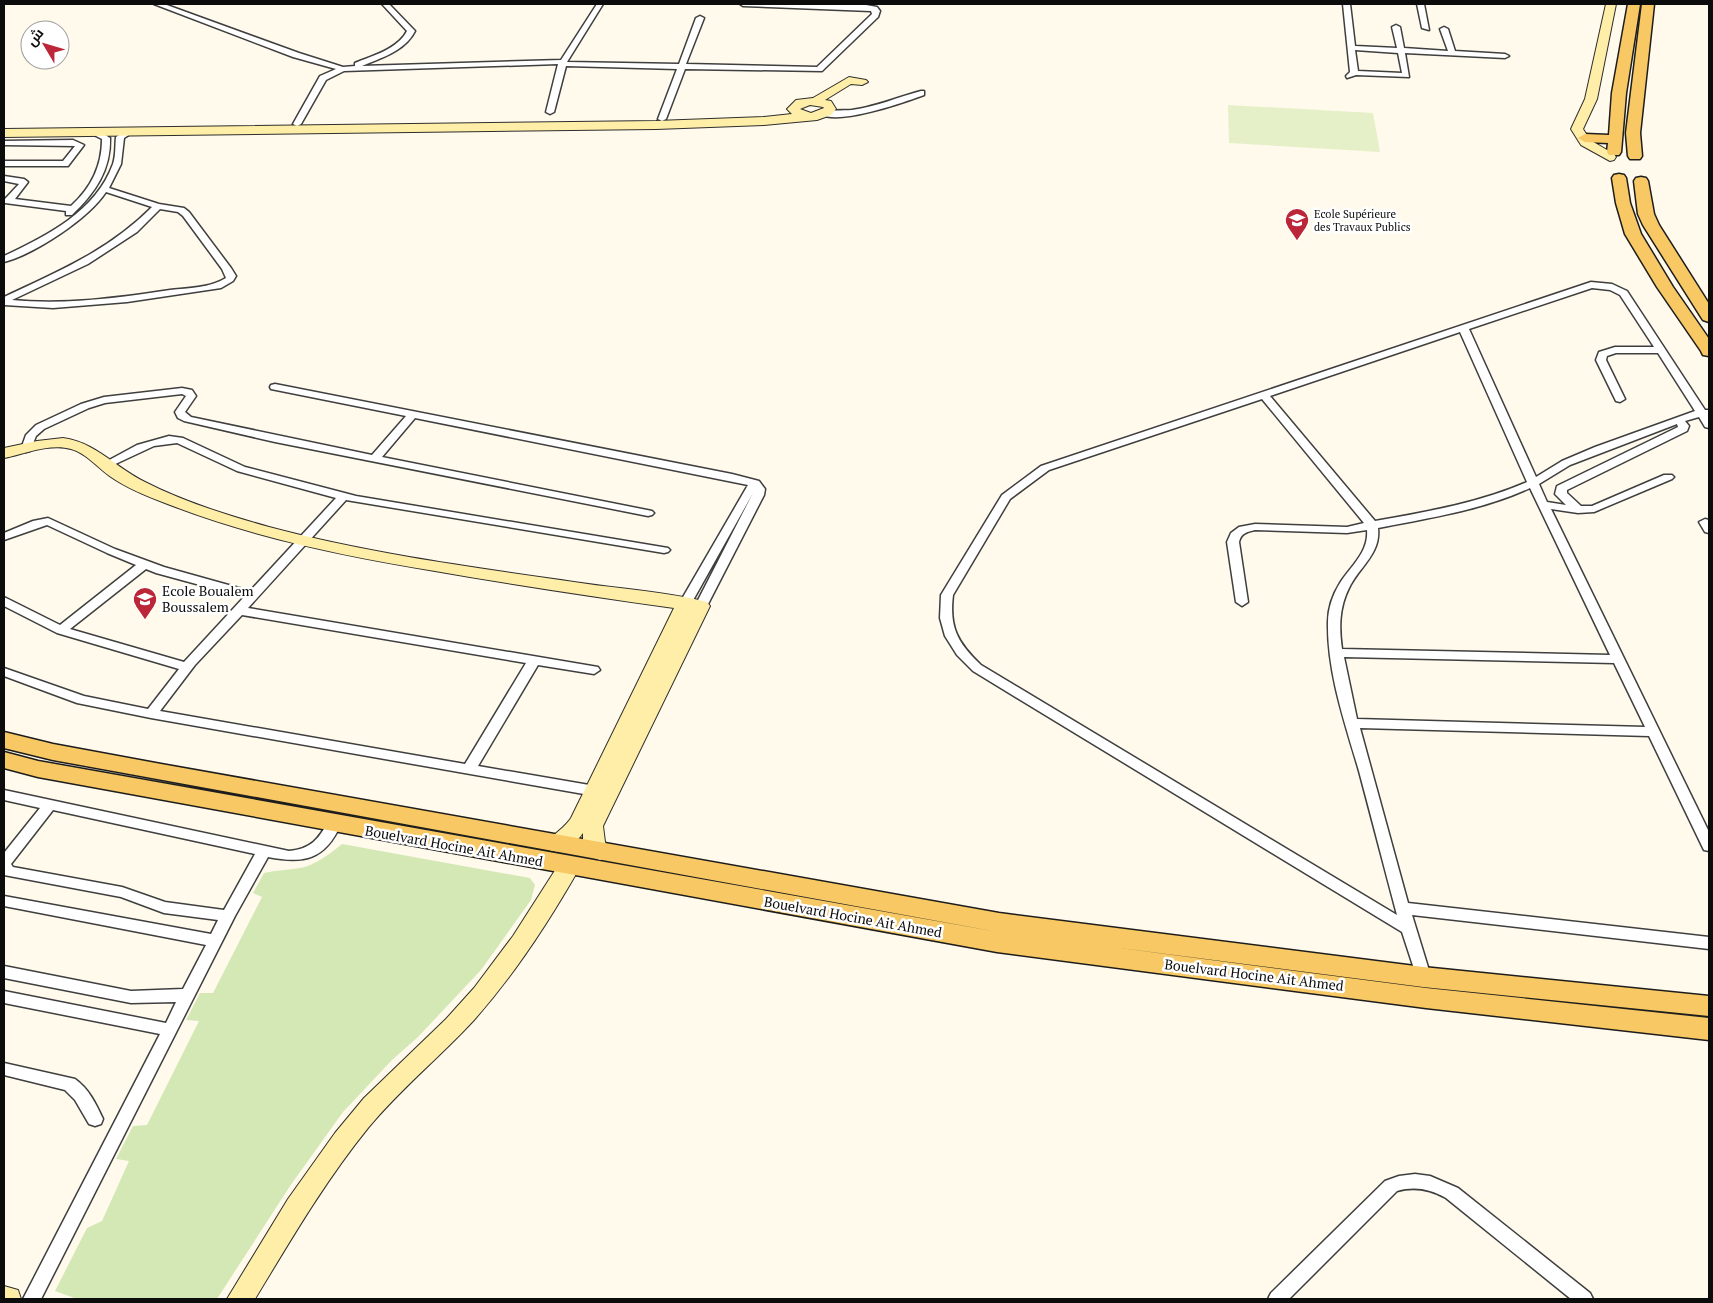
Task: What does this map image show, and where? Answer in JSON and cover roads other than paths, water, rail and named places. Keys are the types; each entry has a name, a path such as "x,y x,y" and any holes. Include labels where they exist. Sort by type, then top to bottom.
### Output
{"main road":[{"path":"1634,4 1619,93 1613,150 1623,203 1633,234 1665,287 1709,351"},
{"path":"1648,4 1633,133 1635,156 1645,176 1641,181 1646,214 1651,226 1709,317"},
{"path":"1582,136 1613,150 1627,152 1635,156"},
{"path":"1619,178 1641,181"},
{"path":"4,740 53,752 557,845 999,923 1423,977 1709,1006"},
{"name":"Bouelvard Hocine Ait Ahmed","path":"4,760 38,769 334,824 996,942 1426,998 1709,1029"}],"street":[{"path":"158,4 296,56 343,69"},
{"path":"353,68 398,46 410,36 411,31 396,12 385,4"},
{"path":"550,112 563,61 600,4"},
{"path":"683,63 819,69 875,15 876,11 874,9 742,4"},
{"path":"1346,4 1352,48 1352,74 1406,75 1396,27"},
{"path":"1420,4 1426,28"},
{"path":"1582,136 1577,128 1591,99 1611,4"},
{"path":"662,119 700,18"},
{"path":"1444,29 1452,53"},
{"path":"1352,48 1505,56"},
{"path":"297,124 323,78 343,69 563,61 683,63 826,62"},
{"path":"4,128 662,119 769,114 793,110 800,103 816,101 849,80 862,82 827,110 808,116 764,121 656,125 4,133"},
{"path":"816,101 827,110 846,114 874,109 921,93"},
{"path":"793,110 798,114 808,116"},
{"path":"4,251 36,236 73,210 91,190 100,177 108,150 106,138 93,131"},
{"path":"4,259 64,227 81,214 104,189 117,167 120,154 120,137 131,131"},
{"path":"4,143 73,142 80,145 69,162 65,164 4,164"},
{"path":"4,179 24,182 8,201 73,210"},
{"path":"4,301 39,306 75,304 202,289 221,285 230,279 231,276 226,268 186,214 174,208 158,206 104,189"},
{"path":"4,301 85,262 134,230 158,206"},
{"path":"1407,928 978,668 957,647 946,625 944,610 947,595 1006,497 1024,482 1057,463 1585,286 1605,285 1624,293 1705,413 1709,425"},
{"path":"1463,327 1543,505 1709,846"},
{"path":"1620,399 1602,360 1603,354 1615,350 1661,350"},
{"path":"275,387 732,477 755,483 759,489 758,495 693,605 602,792 577,827 557,845"},
{"path":"26,449 31,435 40,427 85,406 104,400 182,391 188,392 191,396 180,412 182,416 188,419 276,439 648,513"},
{"path":"1263,394 1373,526 1374,540 1367,554 1346,584 1337,604 1334,623 1337,653 1352,723 1407,928 1423,977"},
{"path":"1242,602 1233,542 1238,532 1254,527 1347,530 1428,515 1496,498 1533,483 1551,471 1582,456 1678,420 1705,413"},
{"path":"376,458 413,414"},
{"path":"1578,510 1561,494 1561,488 1683,430 1684,426 1678,420"},
{"path":"105,465 155,442 172,439 179,440 241,469 344,496 529,529 664,550"},
{"path":"4,453 57,443 71,444 82,448 134,483 168,499 247,526 302,541 524,581 693,605"},
{"path":"1543,505 1578,510 1598,507 1668,477"},
{"path":"151,714 187,667 237,610 344,496"},
{"path":"4,537 37,523 48,521 144,564 189,580 252,595"},
{"path":"61,630 144,564"},
{"path":"4,602 61,630 187,667"},
{"path":"237,610 594,670"},
{"path":"1337,653 1618,660"},
{"path":"469,769 534,660"},
{"path":"4,672 82,700 151,714 602,792"},
{"path":"1352,723 1654,732"},
{"path":"600,852 594,844 593,826 602,792"},
{"path":"4,795 289,856 306,854 321,847 334,824"},
{"path":"49,806 4,864 4,868 7,871 122,892 164,907 228,916"},
{"path":"32,1299 228,916 264,851"},
{"path":"242,1299 347,1136 378,1100 446,1035 486,990 504,968 569,867"},
{"path":"4,901 216,941"},
{"path":"1402,908 1709,943"},
{"path":"4,972 131,997 189,995"},
{"path":"4,997 171,1030"},
{"path":"4,1070 69,1084 80,1092 95,1118"},
{"path":"1277,1299 1391,1186 1417,1180 1435,1184 1452,1193 1584,1299"},
{"path":"4,1298 8,1299"}],"place":[{"name":"Ecole Supérieure des Travaux Publics","path":"1297,241"},
{"name":"Ecole Boualem Boussalem","path":"145,620"}]}
